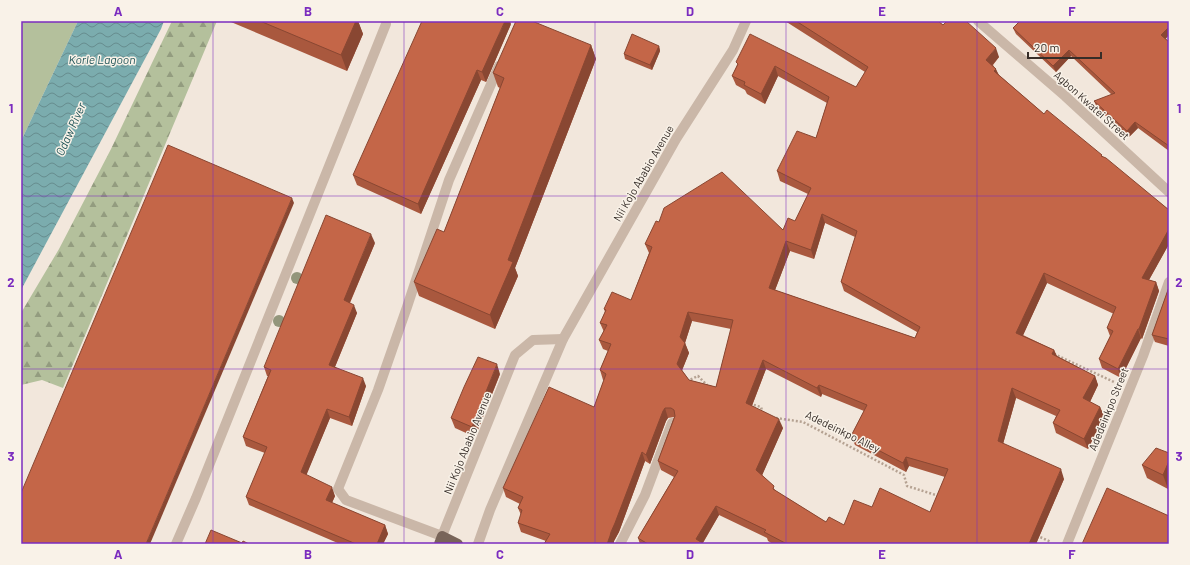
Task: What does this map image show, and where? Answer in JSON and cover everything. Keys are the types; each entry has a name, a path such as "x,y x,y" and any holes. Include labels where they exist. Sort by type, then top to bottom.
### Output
{"main road":[{"path":"440,540 458,544"}],"street":[{"name":"Nii Kojo Ababio Avenue","path":"478,544 490,510 563,339 676,139 732,50 746,21"},
{"name":"Agbon Kwatei Street","path":"978,21 1065,96 1169,192"},
{"path":"176,544 196,498 386,24"},
{"path":"440,540 346,500 338,489 378,390 449,180 504,57"},
{"name":"Adedeinkpo Street","path":"1067,544 1129,389 1169,282"},
{"name":"Nii Kojo Ababio Avenue","path":"440,540 516,355 533,340 563,339"},
{"path":"620,544 645,495 672,423"}],"path":[{"path":"1047,351 1129,389"},
{"path":"685,383 698,376 710,387"},
{"name":"Adedeinkpo Alley","path":"747,403 761,407 763,414 784,420 803,422 904,475 907,486 942,497"},
{"path":"1038,533 1040,537 1057,544"}],"green space":[{"path":"21,21 78,21 21,141"},
{"path":"172,21 217,21 63,388 42,380 21,385 21,313 59,249 111,149"}],"water":[{"name":"Korle Lagoon","path":"78,21 164,21 21,290 21,141"}],"building":[{"path":"260,21 356,21 341,55"},
{"path":"422,21 505,21 482,72 477,70 418,204 353,175"},
{"path":"516,21 532,21 591,45 508,260 513,262 490,315 414,282 437,229 444,232 504,78 493,73"},
{"path":"796,21 938,21 943,25 947,21 966,21 996,48 986,60 996,69 994,71 1044,114 1047,110 1102,155 1101,156 1106,158 1169,210 1169,229 1142,278 1156,282 1139,329 1118,369 1099,359 1113,331 1107,328 1116,307 1044,273 1016,333 1054,350 1052,354 1095,376 1083,398 1100,407 1084,439 1053,423 1060,410 1012,388 998,441 1061,469 1029,544 787,544 764,532 766,530 716,506 696,539 704,544 648,544 638,538 678,471 658,461 675,416 674,410 671,408 665,408 646,455 642,452 607,544 544,544 550,534 518,523 522,510 518,508 523,497 503,488 549,387 594,407 606,374 600,370 611,344 599,340 607,325 600,323 606,310 604,309 612,292 631,300 652,247 645,244 656,221 659,222 664,208 722,172 783,230 788,218 795,221 811,188 777,171 797,131 816,138 829,97 775,66 761,94 744,85 745,82 732,76 738,64 736,62 750,34 856,87 868,67","holes":["822,214 857,231 841,282 920,327 915,338 769,288 786,241 811,250","688,312 733,320 716,387 689,380 677,364 685,343 680,337","763,360 817,388 819,385 867,405 851,436 903,463 906,457 948,469 930,512 880,488 872,507 854,500 844,525 829,517 826,522 773,489 774,486 756,470 779,419 746,403"]},
{"path":"1020,21 1169,21 1169,27 1161,35 1169,42 1169,146 1135,122 1127,131 1094,101 1115,93 1069,50 1053,66 1013,28"},
{"path":"632,34 659,46 650,65 624,54"},
{"path":"168,145 292,198 146,544 21,544 21,493"},
{"path":"326,215 371,234 344,300 354,305 329,365 363,378 349,417 327,409 301,472 332,487 326,500 385,525 377,544 356,544 246,497 267,447 243,437 271,370 264,367"},
{"path":"1169,287 1169,339 1152,335"},
{"path":"478,357 497,364 472,427 451,418"},
{"path":"1156,448 1169,453 1169,461 1163,475 1142,465"},
{"path":"1107,488 1169,516 1169,544 1082,544"},
{"path":"211,530 242,543 243,541 249,544 205,544"}],"water label":[{"name":"Odaw River","path":"70,129"}]}
